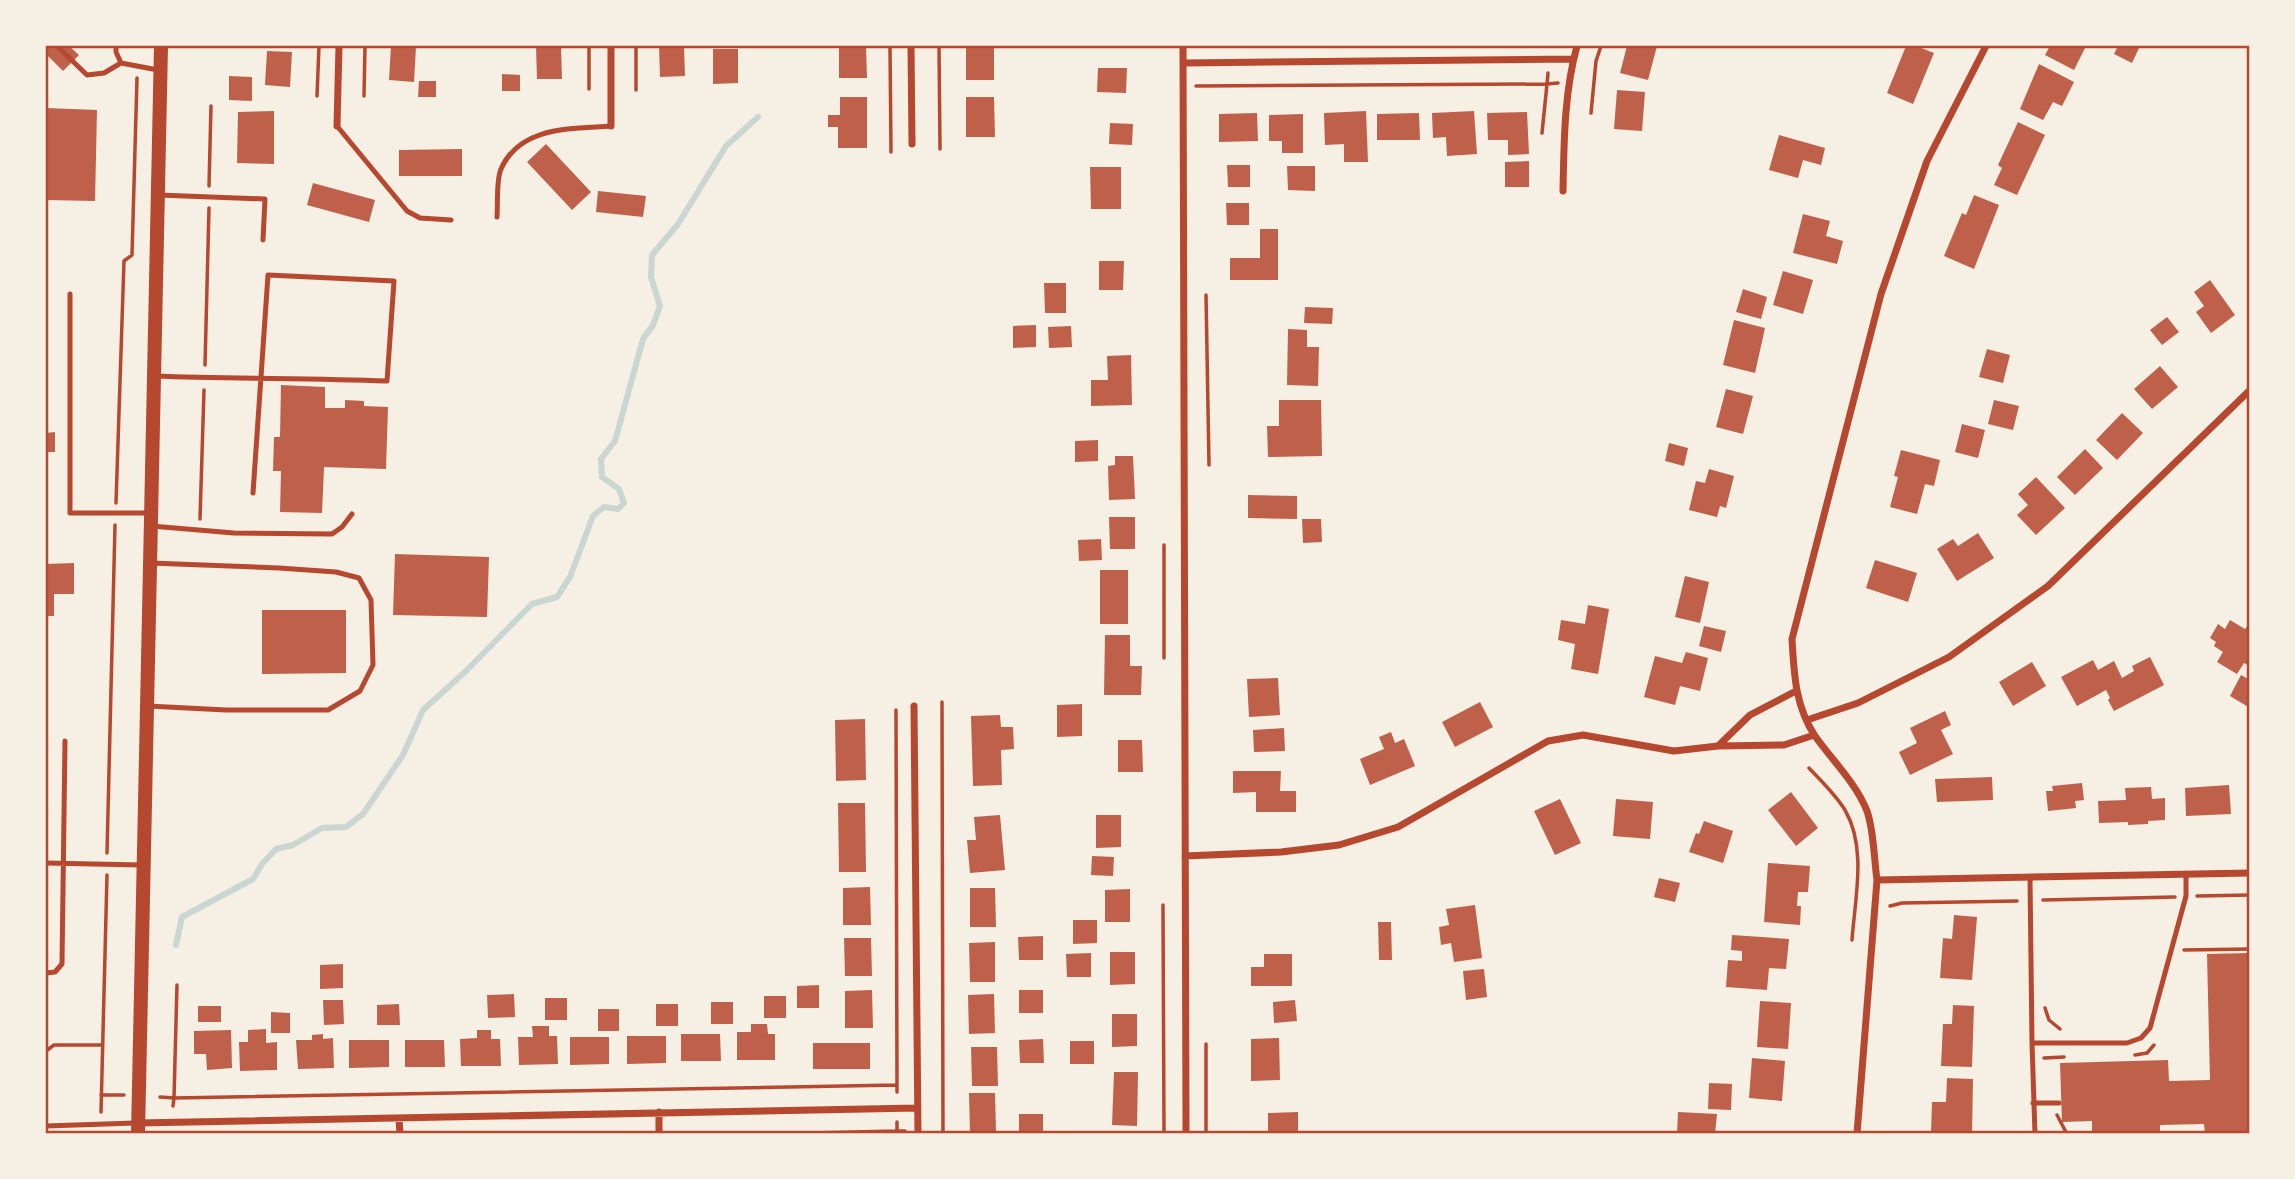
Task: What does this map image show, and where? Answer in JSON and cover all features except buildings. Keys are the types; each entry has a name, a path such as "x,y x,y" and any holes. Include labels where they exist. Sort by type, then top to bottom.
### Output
{"main road":[{"path":"138,1128 161,46"}],"street":[{"path":"337,126 340,46"},
{"path":"611,46 611,126"},
{"path":"911,46 912,144"},
{"path":"1183,46 1186,1133"},
{"path":"1563,191 1565,127 1577,46"},
{"path":"1857,1133 1877,880 1867,811 1846,775 1814,734 1796,691 1792,639 1881,294 1927,161 1986,46"},
{"path":"1184,63 1573,59"},
{"path":"1807,720 1858,703 1949,657 2048,586 2249,390"},
{"path":"1718,746 1750,715 1796,691"},
{"path":"914,706 918,1133"},
{"path":"1185,856 1280,852 1327,846 1398,827 1548,741 1583,735 1674,751 1718,746 1784,746 1814,734"},
{"path":"1877,880 2249,873"},
{"path":"138,1128 400,1118 917,1108"},
{"path":"659,1112 659,1133"},
{"path":"400,1118 400,1133"}],"lane":[{"path":"57,46 87,75 104,73 121,63 161,70"},
{"path":"116,46 121,63"},
{"path":"337,126 407,211 420,218 451,219"},
{"path":"497,218 500,170 515,147 540,133 611,126"},
{"path":"159,195 265,199 263,240"},
{"path":"155,376 204,378 261,378 387,381 394,281 268,275 261,378 253,494"},
{"path":"70,294 70,513 116,513 200,530 234,533 332,534 342,527 352,514"},
{"path":"147,706 226,710 328,710 360,691 373,665 371,600 359,578 313,570 150,563"},
{"path":"46,973 55,972 62,964 65,741"},
{"path":"46,863 144,865"},
{"path":"2032,1044 2127,1043 2141,1038 2150,1028 2186,897 2186,874"},
{"path":"2030,878 2035,1133"},
{"path":"2033,1103 2056,1103"},
{"path":"46,1126 100,1124 138,1128"}],"path":[{"path":"317,96 319,46"},
{"path":"364,96 365,46"},
{"path":"589,46 589,89"},
{"path":"636,46 636,90"},
{"path":"890,46 891,152"},
{"path":"939,46 940,149"},
{"path":"1591,113 1601,46"},
{"path":"100,1124 124,261 132,255 138,66"},
{"path":"1184,86 1547,84 1542,133"},
{"path":"200,530 211,106"},
{"path":"1206,295 1209,465"},
{"path":"1164,545 1164,658"},
{"path":"942,702 943,1133"},
{"path":"896,710 897,1092"},
{"path":"1809,768 1833,794 1852,823 1858,861 1857,912 1852,940"},
{"path":"1890,906 1902,903 2249,895"},
{"path":"1163,905 1164,1133"},
{"path":"2185,950 2249,949"},
{"path":"173,1105 177,985"},
{"path":"2032,1004 2044,1005 2049,1020 2058,1029 2065,1031"},
{"path":"1206,1044 1206,1133"},
{"path":"46,1051 54,1045 102,1045"},
{"path":"160,1097 897,1085"},
{"path":"101,1096 129,1096"},
{"path":"2056,1103 2057,1116 2067,1133"},
{"path":"768,1133 897,1133"}],"waterway":[{"path":"176,945 182,917 253,879 276,849 293,845 322,828 346,827 363,814 403,755 423,710 532,604 557,597 570,577 593,516 604,507 618,509 624,503 619,489 602,477 601,459 615,441 643,339 653,325 660,306 651,277 652,255 678,224 726,146 758,117"}]}
